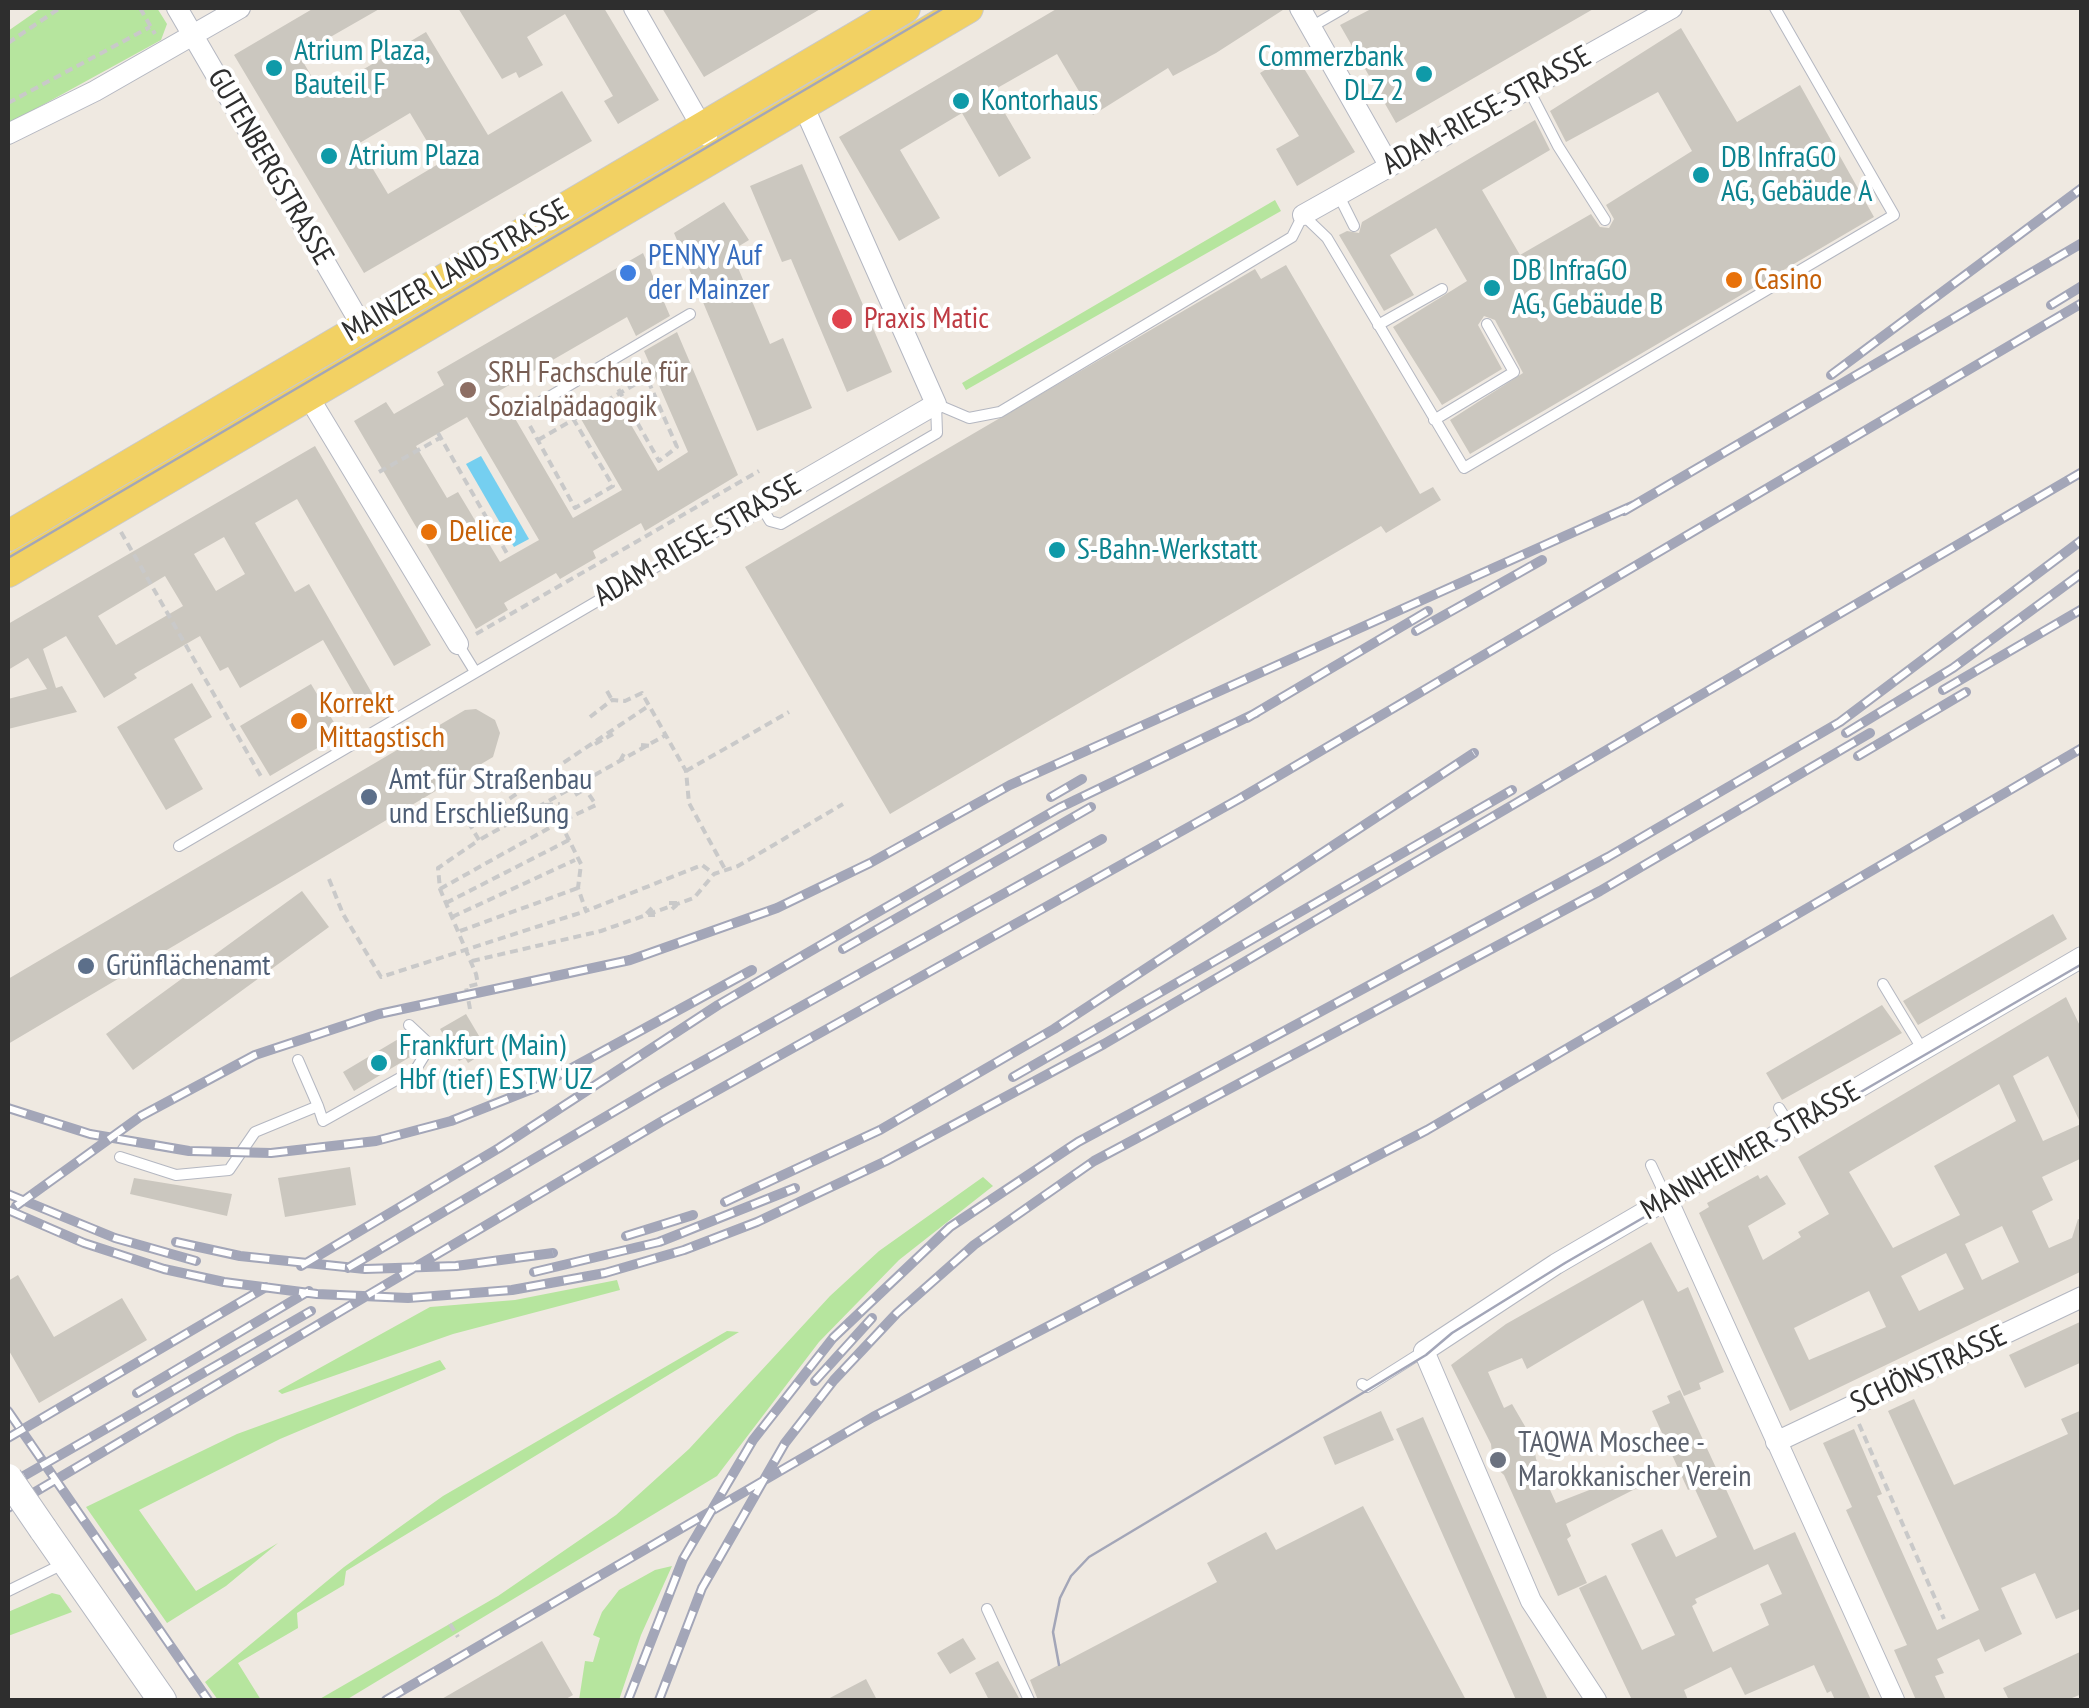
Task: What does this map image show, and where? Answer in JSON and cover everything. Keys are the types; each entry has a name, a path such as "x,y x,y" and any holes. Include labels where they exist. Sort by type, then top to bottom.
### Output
{"main road":[{"name":"MAINZER LANDSTRASSE","path":"17,530 904,8"},
{"name":"MAINZER LANDSTRASSE","path":"8,572 968,8"}],"street":[{"name":"GUTENBERGSTRASSE","path":"176,8 362,326"},
{"path":"8,134 240,8"},
{"path":"634,8 717,155"},
{"path":"1300,8 1389,165"},
{"name":"ADAM-RIESE-STRASSE","path":"1303,215 1672,8"},
{"path":"803,104 936,404"},
{"path":"308,396 458,644"},
{"name":"ADAM-RIESE-STRASSE","path":"742,517 936,404"},
{"path":"17,530 42,552"},
{"name":"MANNHEIMER STRASSE","path":"1424,1350 1556,1264 1667,1199 2078,968"},
{"path":"1667,1199 1894,1700"},
{"name":"SCHÖNSTRASSE","path":"1776,1442 2082,1298"},
{"path":"1424,1350 1531,1600 1596,1700"},
{"path":"8,1478 162,1700"}],"lane":[{"path":"1312,27 1344,8"},
{"path":"936,404 969,418 1000,412 1292,237 1303,215 1327,238 1464,468 1894,215 1775,8"},
{"path":"1528,88 1558,146 1605,220"},
{"path":"1338,195 1354,226"},
{"path":"1378,325 1442,289"},
{"path":"522,413 690,314"},
{"path":"1434,420 1514,372 1487,324"},
{"path":"362,326 378,354"},
{"name":"ADAM-RIESE-STRASSE","path":"179,846 474,670 742,517"},
{"path":"458,644 474,670"},
{"path":"1883,984 1924,1052"},
{"path":"298,1060 323,1121 416,1069 424,1056 425,1040 409,1025"},
{"path":"120,1157 176,1175 229,1170 255,1132 318,1106"},
{"path":"1779,1108 1792,1127"},
{"path":"1652,1165 1667,1199"},
{"path":"1362,1384 1368,1387 1424,1350"},
{"path":"8,1591 66,1562"},
{"path":"988,1609 1030,1700"}],"path":[{"path":"8,42 60,8"},
{"path":"8,103 150,27 140,8"},
{"path":"604,365 659,460 677,447 634,348"},
{"path":"538,440 646,378"},
{"path":"522,413 576,508 613,486 558,393"},
{"path":"378,472 439,436 509,557"},
{"path":"458,644 759,472"},
{"path":"120,531 270,793"},
{"path":"607,691 614,702"},
{"path":"600,712 590,717 614,702 642,693 686,771 689,803 726,871"},
{"path":"591,746 634,712 650,705"},
{"path":"626,722 634,712"},
{"path":"686,771 789,712"},
{"path":"480,840 470,825 612,734"},
{"path":"470,1009 466,987 478,984 440,889 438,868 664,736"},
{"path":"641,745 651,746"},
{"path":"620,761 625,752"},
{"path":"440,889 596,805 583,786"},
{"path":"575,795 583,786"},
{"path":"541,805 560,804"},
{"path":"472,961 601,931 694,898 714,874 726,871 842,804"},
{"path":"556,829 561,824"},
{"path":"561,824 571,842 585,909"},
{"path":"528,842 540,837"},
{"path":"565,848 571,842"},
{"path":"446,903 571,842"},
{"path":"536,860 549,855"},
{"path":"452,917 576,864"},
{"path":"662,883 702,865 714,874"},
{"path":"547,876 558,873"},
{"path":"330,879 343,914 381,977 677,877"},
{"path":"459,932 578,888"},
{"path":"632,892 646,890"},
{"path":"669,902 679,904"},
{"path":"672,909 679,904"},
{"path":"644,914 652,908"},
{"path":"574,910 585,909"},
{"path":"644,914 655,916"},
{"path":"547,921 558,915"},
{"path":"1857,1419 1944,1619"},
{"path":"450,1624 458,1637"}],"green space":[{"path":"41,8 157,8 167,24 161,40 8,124 8,31"},
{"path":"1275,200 1281,211 966,390 962,383"},
{"path":"983,1177 993,1186 899,1260 819,1342 717,1476 346,1700 318,1700 498,1596 616,1515 689,1449 830,1296 879,1251"},
{"path":"617,1280 620,1290 453,1334 282,1394 278,1391 430,1307 515,1300"},
{"path":"727,1331 739,1332 346,1571 344,1585 297,1613 298,1628 238,1663 261,1700 218,1700 205,1682 344,1567 443,1496"},
{"path":"440,1360 446,1369 280,1439 139,1510 196,1591 278,1543 226,1586 167,1623 86,1507 237,1434"},
{"path":"672,1566 641,1635 619,1700 579,1700 585,1661 593,1662 600,1638 593,1635 602,1612 619,1590 655,1570"},
{"path":"52,1593 60,1595 72,1612 8,1636 8,1612"}],"water":[{"path":"481,456 529,539 514,547 466,464"}],"building":[{"name":"Atrium Plaza","path":"314,8 381,8 299,55 322,94 426,32 488,135 562,91 592,141 364,273 234,55","holes":["410,113 440,163 388,194 358,144"]},
{"path":"458,8 604,8 659,100 618,124 604,101 613,96 565,14 527,37 543,65 519,78 516,72 502,79"},
{"path":"662,8 822,8 704,77"},
{"path":"1058,8 1286,8 1216,53 1173,76 1168,68 1093,115 1057,54 992,91 1031,158 999,177 962,113 900,150 940,218 899,241 839,137"},
{"name":"Commerzbank DLZ 2","path":"1373,8 1595,8 1396,123 1340,25"},
{"path":"1681,28 1737,122 1800,85 1874,217 1470,454 1450,420 1523,373 1495,320 1484,316 1478,325 1502,369 1442,405 1393,327 1467,281 1436,228 1390,255 1414,295 1384,311 1339,235 1347,231 1359,233 1362,222 1535,120 1550,150 1482,190 1520,255 1591,214 1600,227 1609,228 1614,219 1606,205 1692,151 1658,92 1566,142 1550,111"},
{"path":"1294,52 1355,152 1297,186 1276,149 1299,136 1260,73"},
{"path":"802,164 892,372 847,392 791,259 782,262 750,186"},
{"path":"724,202 749,240 731,251 770,344 783,338 812,408 757,431 674,233"},
{"path":"643,253 670,316 636,336 627,317 499,391 573,518 622,490 581,419 616,399 658,471 688,452 644,351 677,332 738,475 645,531 641,523 593,551 596,558 560,579 556,573 504,603 508,610 476,629 354,421 386,402 394,414 444,385 437,372","holes":["467,417 539,540 500,562 458,492 447,498 416,446"]},
{"name":"S-Bahn-Werkstatt","path":"1286,265 1420,494 1433,487 1441,500 1386,533 1381,526 890,814 745,567 1255,269 1261,279"},
{"path":"315,446 431,645 394,666 297,499 255,523 295,592 309,584 380,707 366,715 323,640 240,688 228,667 220,671 200,636 134,674 137,678 104,698 66,636 43,649 56,688 62,686 77,712 8,729 8,699 47,689 28,658 8,670 8,624","holes":["224,537 245,574 216,591 194,554","165,576 183,606 116,645 98,616"]},
{"path":"192,683 212,717 174,739 203,789 166,810 117,727"},
{"path":"311,684 341,734 270,776 240,726"},
{"path":"476,709 495,720 500,733 493,757 8,1044 8,979 465,710"},
{"path":"302,891 329,927 133,1070 106,1034"},
{"path":"2053,914 2067,939 1918,1025 1903,1001"},
{"path":"2066,997 2082,1030 2082,1158 2042,1177 2053,1200 2032,1211 2049,1248 2072,1238 2078,1219 2082,1220 2082,1271 1790,1411 1699,1213 1709,1207 1707,1203 1758,1175 1760,1179 1767,1175 1786,1204 1748,1226 1763,1260 1829,1214 1798,1157","holes":["2048,1056 2081,1124 2043,1141 2013,1076","1999,1084 2016,1121 1934,1166 1960,1215 1893,1248 1849,1172","2002,1226 2019,1262 1982,1280 1965,1244","1946,1253 1964,1289 1919,1311 1901,1276","1869,1291 1886,1327 1809,1360 1794,1328"]},
{"path":"1882,1005 1902,1033 1782,1100 1766,1073"},
{"path":"466,1014 485,1046 481,1049 484,1053 468,1063 465,1058 459,1061 440,1029"},
{"name":"Frankfurt (Main) Hbf (tief) ESTW UZ","path":"405,1035 415,1054 354,1091 343,1072"},
{"path":"350,1167 356,1205 285,1217 278,1178"},
{"path":"134,1178 232,1194 227,1216 130,1194"},
{"path":"1651,1242 1678,1292 1688,1287 1724,1372 1699,1383 1701,1389 1684,1396 1643,1300 1527,1369 1522,1358 1488,1372 1504,1408 1512,1404 1533,1440 1536,1459 1556,1503 1633,1473 1639,1487 1566,1524 1571,1536 1567,1539 1587,1583 1558,1596 1504,1475 1493,1465 1491,1444 1451,1365 1506,1324"},
{"path":"18,1275 54,1337 122,1298 147,1340 39,1403 8,1349 8,1281"},
{"path":"2082,1321 2082,1362 2025,1388 2009,1355"},
{"path":"1680,1390 1754,1550 1795,1532 1871,1700 1835,1700 1831,1691 1827,1693 1814,1665 1745,1695 1731,1667 1684,1690 1688,1700 1632,1700 1579,1588 1606,1575 1642,1650 1675,1635 1631,1544 1662,1529 1676,1557 1717,1537 1694,1487 1688,1490 1652,1411 1670,1403 1667,1396","holes":["1768,1564 1782,1594 1760,1604 1769,1625 1713,1652 1692,1606 1697,1603 1695,1599"]},
{"path":"1914,1399 1954,1485 2068,1434 2061,1419 2082,1410 2082,1608 2056,1619 2035,1573 2001,1588 2022,1634 1985,1652 1979,1639 1937,1659 1944,1673 1935,1676 1946,1700 1916,1700 1894,1650 1907,1645 1846,1510 1852,1507 1823,1443 1854,1429 1882,1494 1877,1496 1937,1630 1979,1610 1888,1411"},
{"path":"1381,1411 1394,1440 1335,1465 1323,1437"},
{"path":"1423,1417 1548,1700 1516,1700 1396,1429"},
{"path":"1363,1506 1466,1700 1038,1700 1030,1680 1217,1582 1207,1563 1266,1532 1276,1550"},
{"path":"963,1638 976,1659 950,1674 937,1653"},
{"path":"542,1641 573,1695 564,1700 440,1700"},
{"path":"2082,1651 2082,1694 2067,1700 2009,1700 2003,1688"},
{"path":"998,1661 1020,1700 989,1700 975,1673"},
{"path":"866,1679 877,1700 826,1700"}],"tram line":[{"path":"8,558 944,8"},
{"path":"1059,1665 1053,1632 1060,1598 1071,1576 1089,1557 1426,1355 1452,1333 1565,1263 2082,964"}],"railway":[{"path":"1831,375 2082,188"},
{"path":"1624,511 2082,243"},
{"path":"2051,305 2082,286"},
{"path":"8,1508 664,1120 1239,799 2082,303"},
{"path":"8,1210 84,1243 164,1269 224,1282 317,1294 408,1298 512,1290 605,1273 684,1250 757,1222 886,1161 1104,1044 2082,472"},
{"path":"16,1206 141,1116 255,1055 379,1014 630,960 777,908 870,863 1010,785 1634,505"},
{"path":"628,1700 683,1559 753,1440 833,1338 950,1227 1078,1142 1608,857 1840,722 2082,540"},
{"path":"1416,631 1542,560"},
{"path":"1846,733 1953,668 2082,573"},
{"path":"1943,690 2082,609"},
{"path":"1247,718 1428,611"},
{"path":"1858,756 1966,692"},
{"path":"301,1266 499,1148 718,1005 864,920 1059,808 1256,713"},
{"path":"659,1700 702,1588 785,1443 834,1380 897,1313 974,1245 1094,1161 1600,891 1870,733"},
{"path":"386,1700 873,1417 1427,1130 2082,748"},
{"path":"725,1202 880,1130 1054,1029 1474,753"},
{"path":"1051,797 1082,779"},
{"path":"1013,1077 1512,790"},
{"path":"843,949 1091,807"},
{"path":"348,1268 656,1087 1102,839"},
{"path":"8,1108 90,1134 189,1151 271,1153 376,1141 451,1121 537,1087 752,970"},
{"path":"534,1272 659,1242 795,1188"},
{"path":"8,1194 115,1238 196,1261"},
{"path":"626,1236 693,1215"},
{"path":"176,1242 240,1256 365,1269 456,1266 553,1253"},
{"path":"8,1438 266,1287"},
{"path":"137,1393 309,1291"},
{"path":"8,1485 311,1311"},
{"path":"815,1381 872,1318"},
{"path":"8,1411 208,1700"}],"place":[{"name":"Atrium Plaza, Bauteil F","path":"274,68"},
{"name":"Commerzbank DLZ 2","path":"1424,74"},
{"name":"Kontorhaus","path":"961,101"},
{"name":"Atrium Plaza","path":"329,156"},
{"name":"DB InfraGO AG, Gebäude A","path":"1701,175"},
{"name":"PENNY Auf der Mainzer","path":"628,273"},
{"name":"Casino","path":"1734,280"},
{"name":"DB InfraGO AG, Gebäude B","path":"1492,288"},
{"name":"Praxis Matic","path":"842,319"},
{"name":"SRH Fachschule für Sozialpädagogik","path":"468,390"},
{"name":"Delice","path":"429,532"},
{"name":"S-Bahn-Werkstatt","path":"1057,550"},
{"name":"Korrekt Mittagstisch","path":"299,721"},
{"name":"Amt für Straßenbau und Erschließung","path":"369,797"},
{"name":"Grünflächenamt","path":"86,966"},
{"name":"Frankfurt (Main) Hbf (tief) ESTW UZ","path":"379,1063"},
{"name":"TAQWA Moschee - Marokkanischer Verein","path":"1498,1460"}]}
